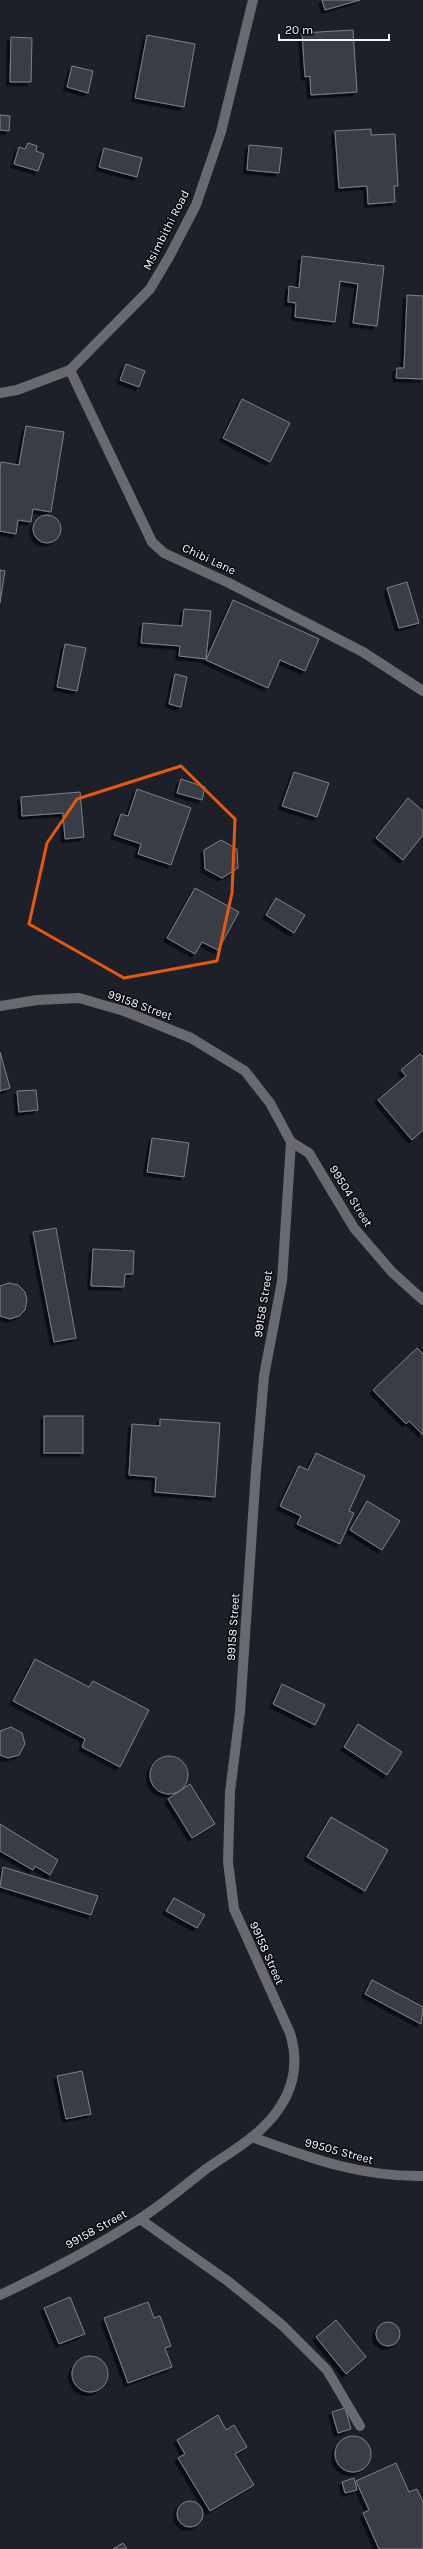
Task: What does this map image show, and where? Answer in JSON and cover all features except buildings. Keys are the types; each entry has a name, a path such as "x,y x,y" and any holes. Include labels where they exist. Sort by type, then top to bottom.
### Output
{"street":[{"name":"Msimbithi Road","path":"0,393 17,390 70,370 150,289 169,257 196,205 221,132 253,0"},
{"name":"Chibi Lane","path":"70,370 152,542 164,553 229,583 363,652 423,691"},
{"name":"99158 Street","path":"0,1006 37,1000 78,998 124,1011 191,1038 245,1071 270,1103 291,1142 282,1281 264,1376 240,1712 230,1792 228,1862 234,1909 290,2032 295,2051 295,2064 290,2088 280,2107 252,2137 140,2220 28,2282 0,2295"},
{"name":"99504 Street","path":"291,1142 309,1153 354,1228 392,1272 423,1300"},
{"name":"99505 Street","path":"252,2137 312,2159 358,2172 395,2177 423,2176"},
{"path":"140,2220 229,2282 282,2325 327,2370 360,2426"}],"highlighted area":[{"path":"181,766 235,819 232,893 217,961 124,978 29,924 47,843 77,799"}]}
